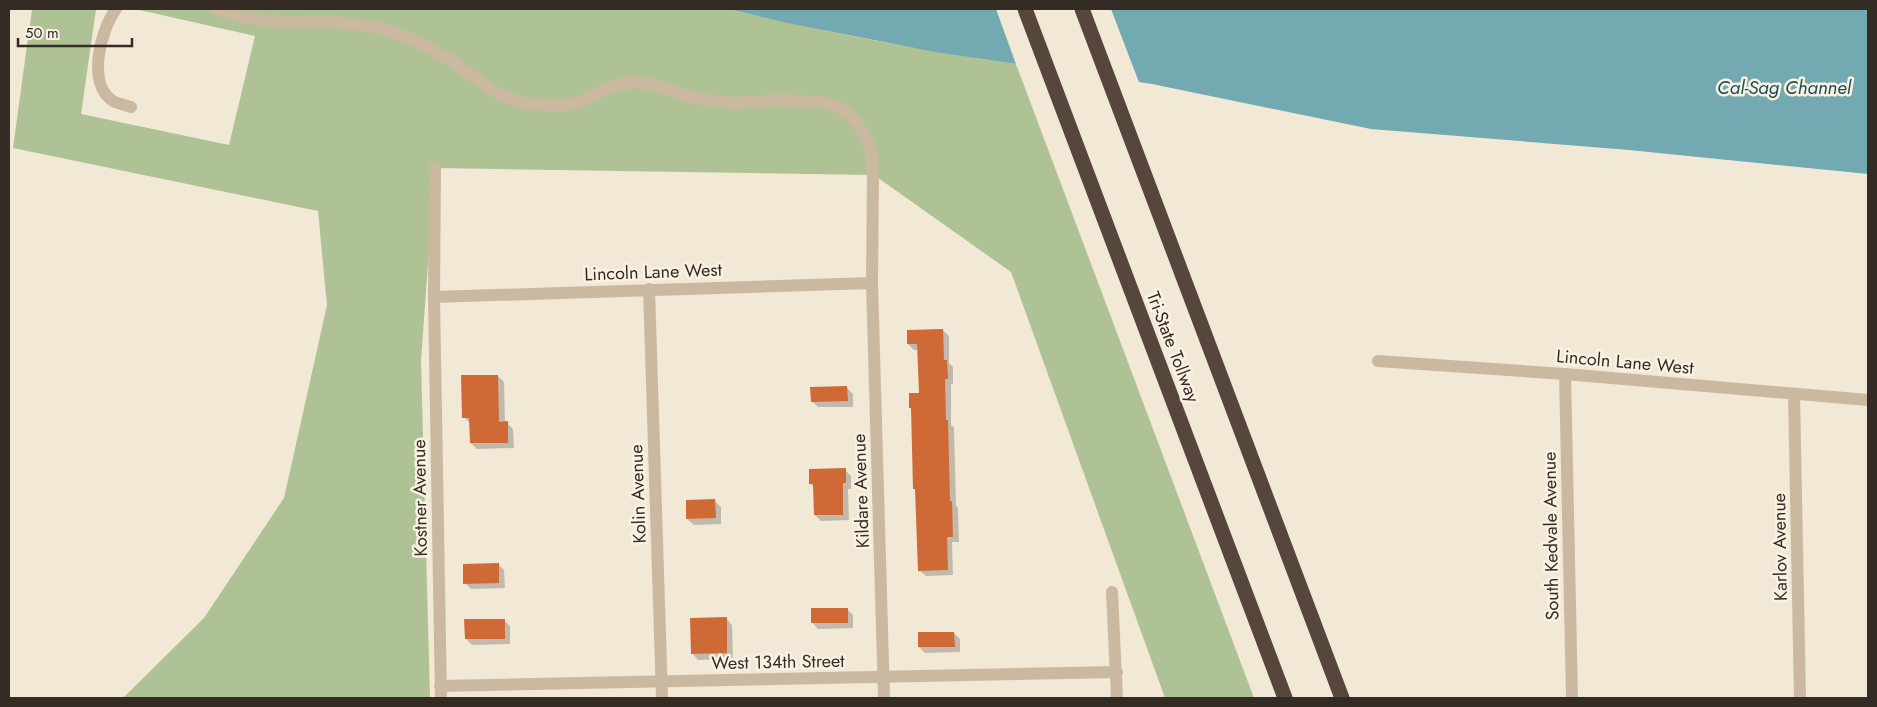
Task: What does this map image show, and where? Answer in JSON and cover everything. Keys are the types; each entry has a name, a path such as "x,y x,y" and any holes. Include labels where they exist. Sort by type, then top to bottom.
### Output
{"highway":[{"name":"Tri-State Tollway","path":"1025,9 1285,698"},
{"name":"Tri-State Tollway","path":"1082,9 1342,698"}],"street":[{"path":"116,9 105,29 99,52 97,71 101,86 112,101 131,107"},
{"name":"Kildare Avenue","path":"215,9 247,18 277,21 336,22 380,28 416,41 452,62 495,92 518,102 551,106 575,104 613,86 634,82 651,84 694,98 732,103 780,100 824,102 840,108 856,121 870,146 874,175 872,283 884,698"},
{"name":"Kostner Avenue","path":"435,168 434,297 441,692"},
{"name":"Lincoln Lane West","path":"434,297 872,283"},
{"name":"Kolin Avenue","path":"649,289 662,698"},
{"name":"Lincoln Lane West","path":"1378,361 1565,374 1868,400"},
{"name":"South Kedvale Avenue","path":"1565,374 1572,698"},
{"name":"Karlov Avenue","path":"1794,394 1800,698"},
{"path":"1112,592 1117,698"},
{"name":"West 134th Street","path":"441,692 662,681 1117,672"}],"green space":[{"path":"32,9 96,9 81,114 229,145 255,36 135,9 729,9 872,40 1016,64 1254,698 1165,698 1011,272 874,175 435,168 421,360 430,698 123,698 204,618 284,498 327,305 318,211 13,148"}],"water":[{"name":"Cal-Sag Channel","path":"729,9 1868,9 1868,174 1629,150 1371,129 1152,84 935,52 787,23"}],"pier":[{"path":"996,9 1111,9 1140,85 1017,67"}],"building":[{"path":"943,329 944,360 947,360 948,379 945,379 946,420 948,420 953,537 947,537 948,570 918,571 911,408 909,408 909,393 919,393 917,344 907,344 907,330"},
{"path":"461,375 498,375 499,422 508,421 508,443 470,443 469,418 462,418"},
{"path":"847,386 848,401 811,402 810,387"},
{"path":"846,468 846,483 843,483 843,515 814,515 813,484 809,484 809,469"},
{"path":"715,499 716,518 686,519 686,500"},
{"path":"499,563 499,583 463,584 463,564"},
{"path":"811,608 848,608 848,623 811,623"},
{"path":"727,617 727,653 691,654 690,618"},
{"path":"464,619 505,619 505,639 465,639"},
{"path":"918,632 954,632 955,647 918,647"}]}
